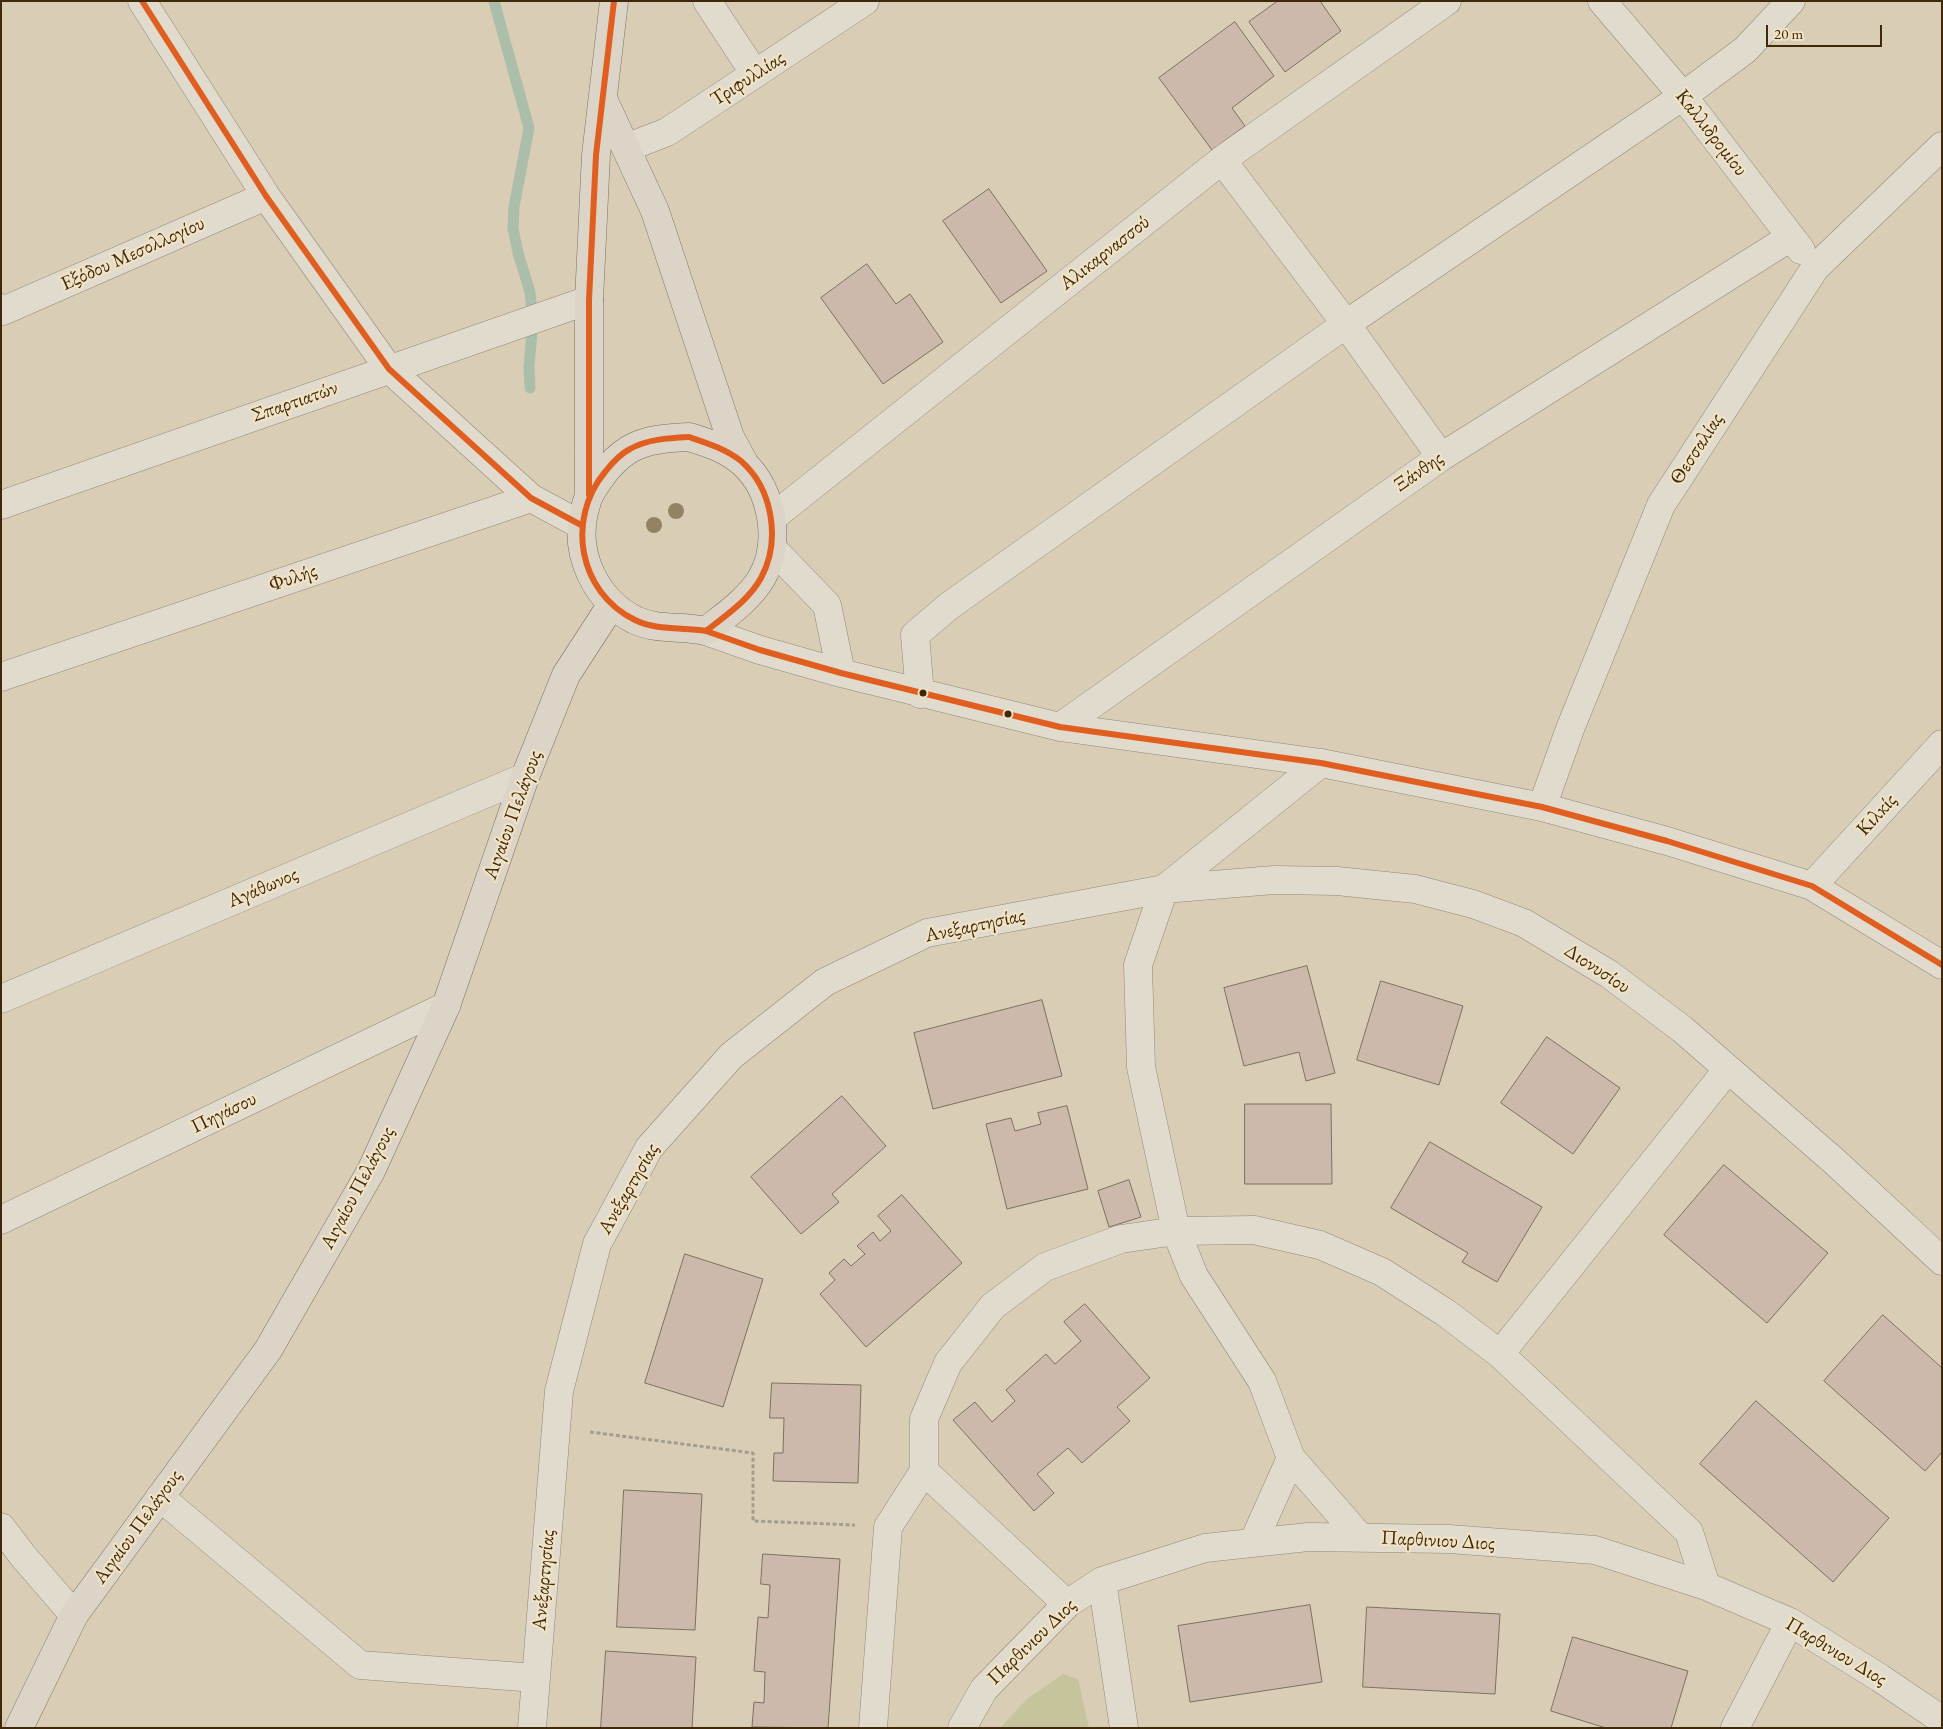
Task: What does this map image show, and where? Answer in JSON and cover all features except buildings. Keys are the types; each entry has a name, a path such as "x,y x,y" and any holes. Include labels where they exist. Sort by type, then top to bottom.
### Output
{"main road":[{"path":"603,99 655,211 730,437 744,464 763,488 772,517 772,548 762,578 745,601 706,631 693,628 664,628 636,620 612,604 593,582 583,554 581,525 589,495 589,300 596,155 614,1"},
{"path":"589,495 609,466 629,449 656,439 689,437 719,446 744,464"},
{"name":"Αιγαίου Πελάγους","path":"19,1728 74,1615 268,1350 371,1171 446,1006 525,777 566,675 612,604"}],"street":[{"path":"142,1 266,196 389,369 531,498 581,525"},
{"path":"707,1 755,74"},
{"name":"Τριφυλλίας","path":"626,148 667,132 865,1"},
{"name":"Αλικαρνασσού","path":"772,517 1222,160 1447,1"},
{"name":"Καλλιδρομίου","path":"1602,1 1683,96 1815,268"},
{"path":"920,694 915,635 949,606 1346,324 1683,96 1745,50 1791,1"},
{"name":"Θεσσαλίας","path":"1542,807 1570,729 1660,505 1815,268 1942,146"},
{"path":"1222,160 1346,324 1440,457"},
{"name":"Εξόδου Μεσολλογίου","path":"1,308 3,311 266,196"},
{"name":"Ξάνθης","path":"1060,727 1440,457 1791,237"},
{"name":"Σπαρτιατών","path":"1,505 589,300"},
{"name":"Φυλής","path":"1,677 531,498"},
{"path":"772,548 827,605 841,673"},
{"path":"706,631 760,650 841,673 1060,727 1321,763 1542,807 1667,841 1812,886 1942,965"},
{"name":"Κιλκίς","path":"1812,886 1942,744"},
{"path":"1321,763 1164,889 1138,965 1142,1067 1176,1231 1194,1276 1262,1381 1291,1458 1360,1537"},
{"name":"Αγάθωνος","path":"1,999 525,777"},
{"name":"Διονυσίου","path":"1164,889 1274,880 1337,881 1415,889 1473,904 1524,923 1609,974 1682,1029 1834,1161 1942,1262"},
{"name":"Ανεξαρτησίας","path":"532,1728 560,1391 597,1244 649,1148 731,1056 826,982 927,933 1164,889"},
{"name":"Πηγάσου","path":"1,1220 446,1006"},
{"path":"1500,1354 1728,1069"},
{"path":"872,1728 888,1527 924,1471 924,1419 948,1363 993,1306 1046,1266 1121,1239 1176,1231 1254,1230 1320,1245 1382,1272 1446,1312 1500,1354 1689,1532 1706,1586"},
{"path":"1253,1543 1291,1458"},
{"path":"924,1471 1067,1604"},
{"path":"160,1497 360,1665 536,1678"},
{"path":"1,1527 23,1556 74,1615"},
{"name":"Παρθινιου Διος","path":"962,1728 984,1689 1067,1604 1102,1581 1204,1548 1308,1538 1360,1537 1449,1540 1595,1550 1706,1586 1790,1622 1880,1678 1942,1720"},
{"path":"1102,1581 1124,1728"},
{"path":"1735,1728 1790,1622"}],"path":[{"path":"556,1428 753,1453 753,1521 888,1527"}],"green space":[{"path":"1063,1674 1078,1679 1089,1728 1000,1728 1027,1699"}],"waterway":[{"path":"494,1 529,128 514,207 513,228 518,253 530,292 533,320 529,367 530,388"}],"transit line":[{"path":"142,1 266,196 389,369 531,498 581,525"},
{"path":"589,495 589,300 596,155 614,1"},
{"path":"689,437 723,450 741,461 752,473 767,501 772,532 771,548 767,563 756,586 729,613 706,631 652,626 635,620 616,608 601,592 590,573 584,553 582,532 585,511 593,491 613,462 626,451 644,443 689,437"},
{"path":"706,631 760,650 841,673 1060,727 1321,763 1542,807 1667,841 1812,886 1942,965"}]}
